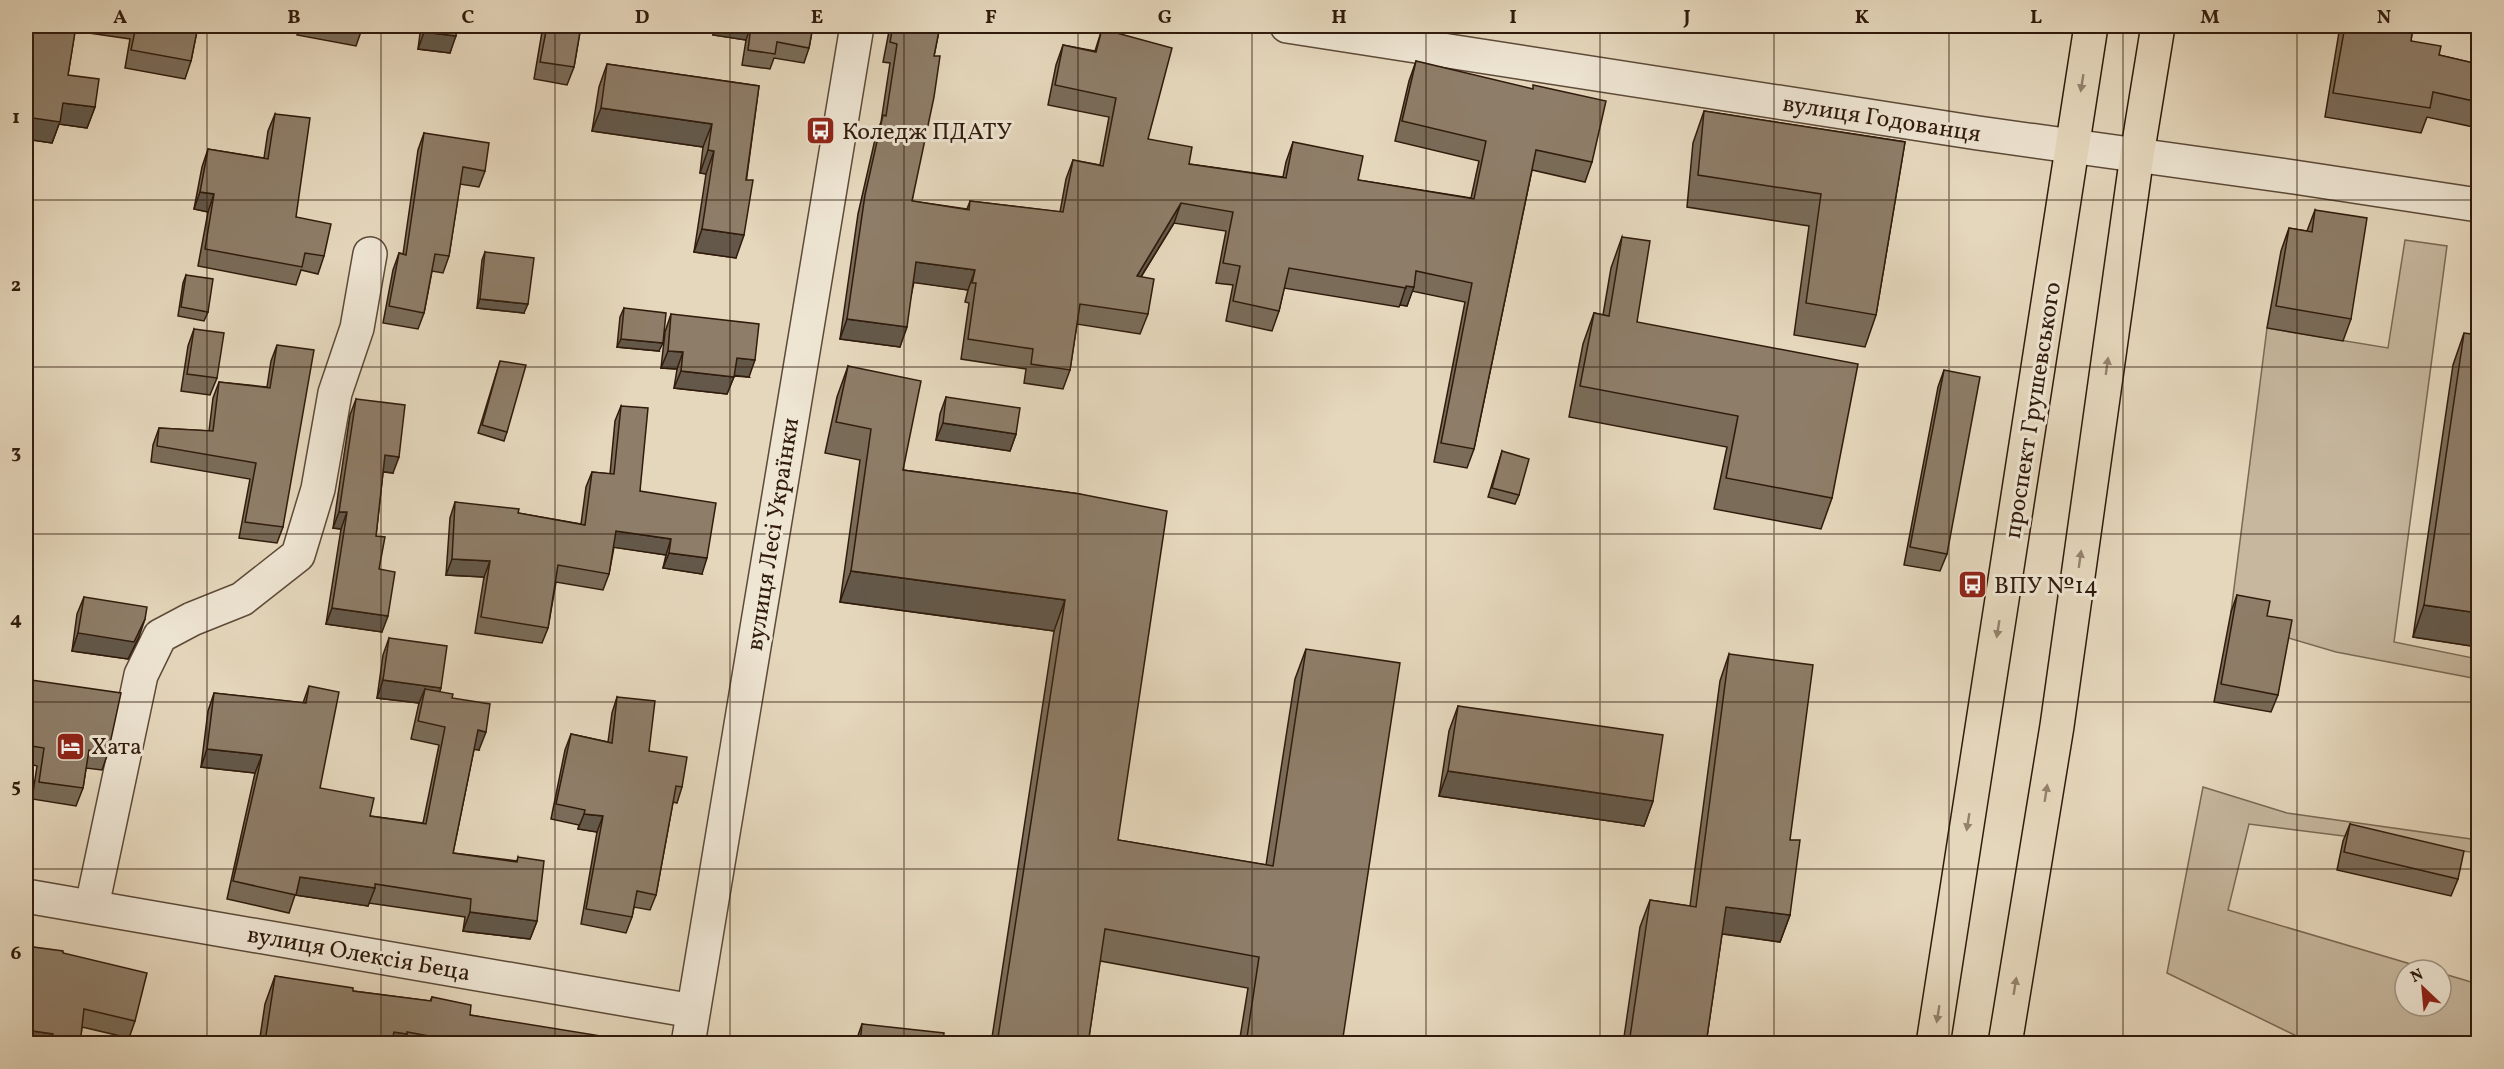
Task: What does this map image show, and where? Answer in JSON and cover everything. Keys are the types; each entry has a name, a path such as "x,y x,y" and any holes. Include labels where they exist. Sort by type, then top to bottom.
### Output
{"main road":[{"name":"проспект Грушевського","path":"1934,1044 2091,26"},
{"path":"2006,1044 2056,726 2157,26"}],"street":[{"name":"вулиця Лесі Українки","path":"688,1044 857,26"},
{"name":"вулиця Годованця","path":"1287,26 1978,134 2478,205"},
{"path":"92,906 141,675 160,636 192,619 242,599 298,555 318,489 335,393 357,328 370,254"},
{"name":"вулиця Олексія Беца","path":"26,896 693,1011"}],"shaded area":[{"path":"2405,240 2447,246 2394,642 2478,659 2478,679 2336,652 2285,637 2231,612 2267,328 2388,348"},
{"path":"2203,787 2287,813 2478,840 2478,853 2249,824 2228,910 2393,959 2393,1018 2453,1018 2453,977 2478,984 2478,1043 2311,1043 2167,973"}],"building":[{"path":"26,26 76,26 68,75 99,79 95,107 63,103 60,122 26,117"},
{"path":"136,26 198,26 191,61 131,50"},
{"path":"345,26 363,26 362,29"},
{"path":"425,26 457,26 456,36 424,32"},
{"path":"547,26 581,26 574,67 540,62"},
{"path":"751,26 813,26 809,48 777,42 775,54 748,50"},
{"path":"893,26 940,26 934,56 940,56 934,97 912,201 969,210 970,201 1063,212 1073,160 1103,166 1116,98 1055,85 1063,45 1096,52 1102,29 1172,48 1148,139 1192,147 1189,164 1286,178 1293,142 1363,156 1358,180 1474,199 1486,141 1402,121 1416,61 1533,89 1533,85 1606,101 1592,162 1536,150 1474,449 1441,443 1472,283 1416,271 1414,287 1406,286 1406,288 1289,268 1279,311 1233,301 1240,266 1223,263 1233,212 1181,203 1137,276 1154,279 1148,314 1080,304 1070,370 1031,364 1033,349 968,339 976,283 972,283 975,270 916,262 907,327 847,319 865,195 883,115 886,116 897,44 890,42"},
{"path":"2345,26 2413,26 2411,41 2441,46 2439,55 2478,64 2478,102 2433,92 2430,108 2333,93"},
{"path":"607,64 759,86 746,180 753,180 744,235 702,229 714,151 708,150 712,124 601,108"},
{"path":"1704,111 1905,142 1876,315 1806,303 1821,194 1698,175"},
{"path":"275,114 310,118 296,217 331,224 324,256 305,253 302,267 205,249 214,194 200,192 208,149 268,159"},
{"path":"424,133 489,143 485,171 463,167 449,256 435,254 424,313 389,306 399,253 406,255"},
{"path":"2315,210 2367,218 2351,319 2276,306 2289,228 2312,232"},
{"path":"1622,237 1650,241 1637,322 1858,364 1832,498 1726,478 1738,416 1580,386 1594,313 1609,316"},
{"path":"485,252 534,258 528,304 480,299"},
{"path":"186,275 213,279 208,312 181,307"},
{"path":"624,308 666,313 663,343 621,339"},
{"path":"671,314 759,324 755,360 737,358 734,377 681,371 683,352 668,351"},
{"path":"194,329 224,333 217,378 187,374"},
{"path":"2464,333 2478,335 2478,613 2424,605"},
{"path":"277,345 314,350 283,527 245,522 256,463 157,446 159,428 213,431 219,382 270,388"},
{"path":"500,361 526,365 507,432 482,425"},
{"path":"848,366 921,381 903,470 1080,494 1167,511 1118,840 1273,866 1306,649 1400,663 1342,1044 1246,1044 1259,957 1105,929 1088,1044 997,1044 1065,600 851,571 871,429 836,422"},
{"path":"1944,370 1980,377 1947,554 1910,547"},
{"path":"946,397 1020,408 1016,434 943,423"},
{"path":"356,399 405,405 399,457 385,455 376,536 385,537 379,569 395,572 388,616 332,608 347,512 339,512"},
{"path":"621,406 648,408 640,491 716,503 707,558 669,553 671,539 616,531 609,574 558,565 548,628 481,617 490,561 452,559 455,502 519,509 518,513 585,525 592,472 614,474"},
{"path":"1502,451 1529,459 1519,495 1492,488"},
{"path":"2237,595 2270,601 2267,616 2292,620 2278,695 2221,684"},
{"path":"84,597 147,607 145,619 134,642 78,633"},
{"path":"389,638 447,646 441,688 383,680"},
{"path":"1729,654 1813,665 1790,840 1800,840 1790,915 1726,907 1706,1044 1629,1044 1650,900 1696,907"},
{"path":"31,680 121,693 108,753 89,750 83,788 39,782 44,748 26,745 26,711"},
{"path":"309,686 339,692 320,788 374,798 370,816 426,824 445,727 418,721 425,689 453,694 452,698 490,704 486,732 478,730 453,853 517,862 518,857 544,861 537,921 470,912 471,899 375,884 375,888 300,877 296,895 233,881 262,755 207,749 214,693 306,703"},
{"path":"617,697 655,701 649,751 687,757 682,787 676,786 656,895 637,891 632,917 586,909 603,816 584,814 585,810 556,804 571,734 612,743"},
{"path":"1458,706 1663,735 1653,801 1448,771"},
{"path":"2350,824 2464,851 2458,879 2344,852"},
{"path":"26,946 63,951 63,953 147,973 135,1021 84,1009 80,1044 51,1044 53,1034 26,1030 28,1005 26,1005"},
{"path":"275,976 353,988 353,991 431,1001 432,997 471,1005 470,1015 632,1041 631,1044 472,1044 407,1032 407,1034 394,1032 391,1044 272,1044 265,1042"},
{"path":"862,1024 944,1033 943,1044 860,1044"}],"place":[{"name":"Коледж ПДАТУ","path":"821,131"},
{"name":"ВПУ №14","path":"1973,585"},
{"name":"Хата","path":"70,746"}]}
